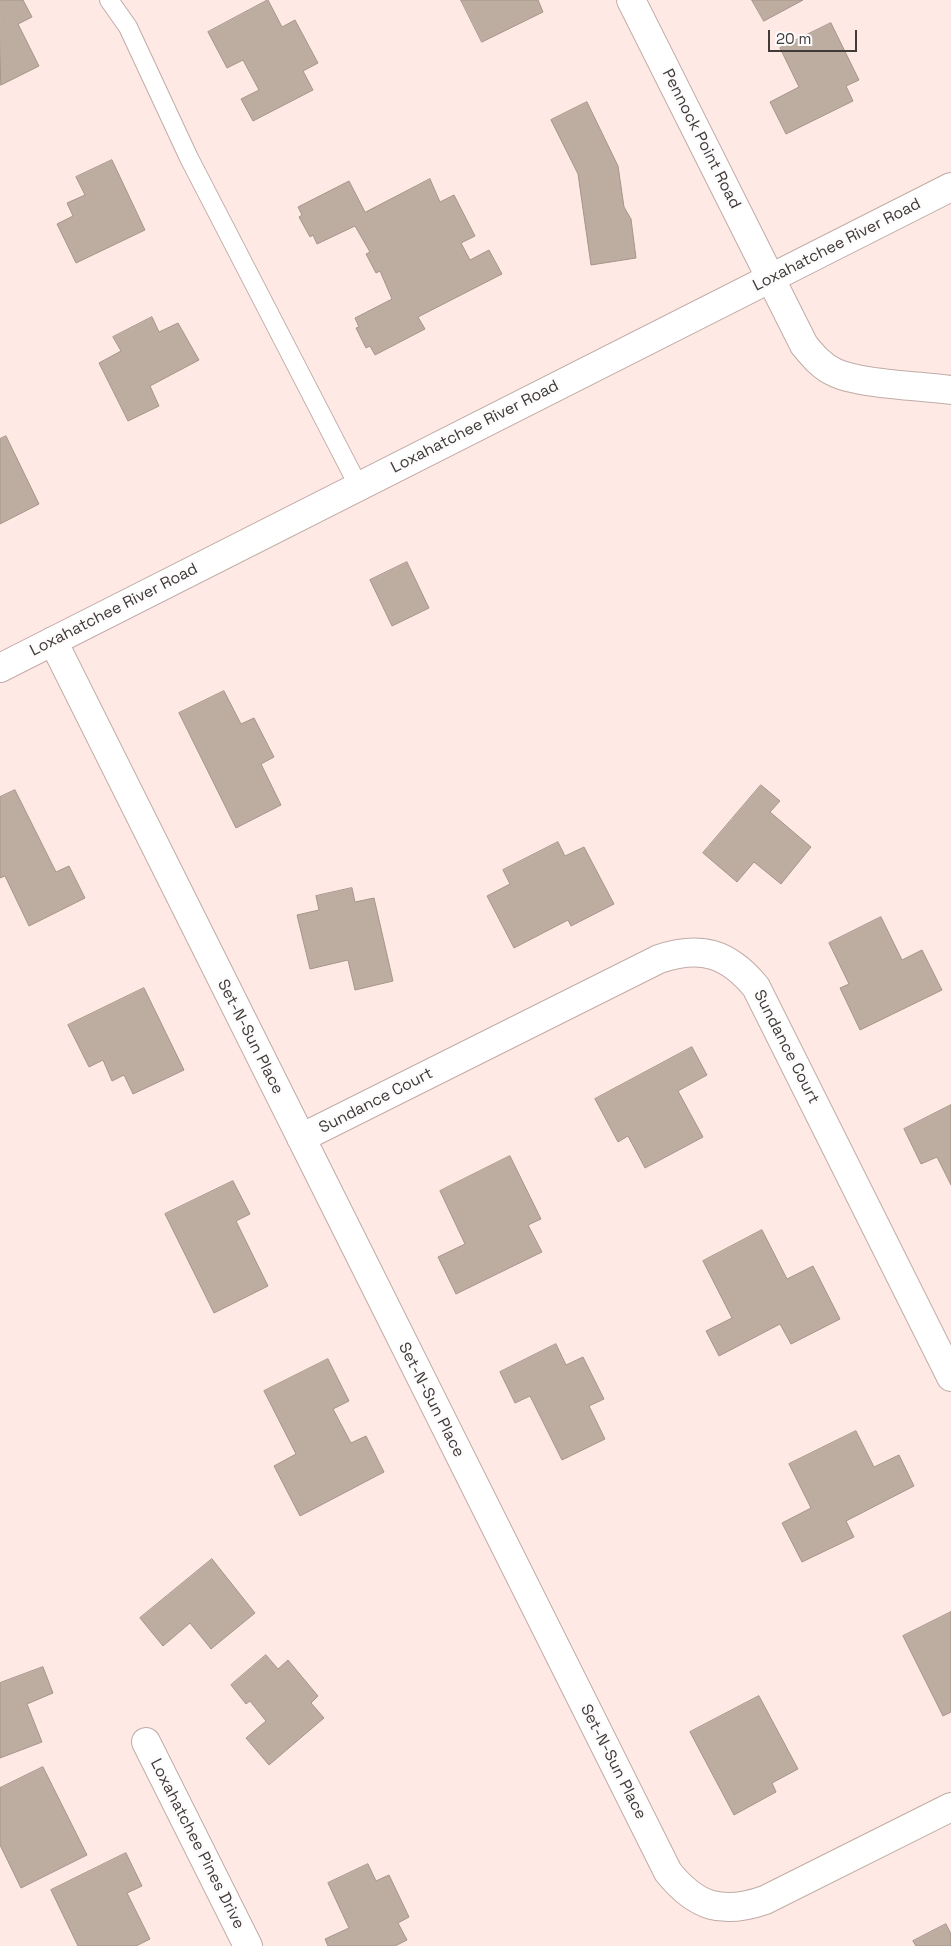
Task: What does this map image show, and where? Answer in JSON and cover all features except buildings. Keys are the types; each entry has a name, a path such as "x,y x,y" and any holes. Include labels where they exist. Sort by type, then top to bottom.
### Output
{"street":[{"name":"Pennock Point Road","path":"631,0 804,345 818,362 836,373 856,379 951,390"},
{"name":"Loxahatchee River Road","path":"0,668 951,187"},
{"name":"Set-N-Sun Place","path":"53,641 668,1872 682,1890 701,1902 723,1908 745,1907 765,1900 951,1807"},
{"name":"Sundance Court","path":"300,1138 659,959 678,952 700,951 722,957 742,969 756,987 951,1377"},
{"name":"Loxahatchee Pines Drive","path":"146,1742 248,1946"}],"lane":[{"path":"109,0 128,27 188,158 359,486"}]}
